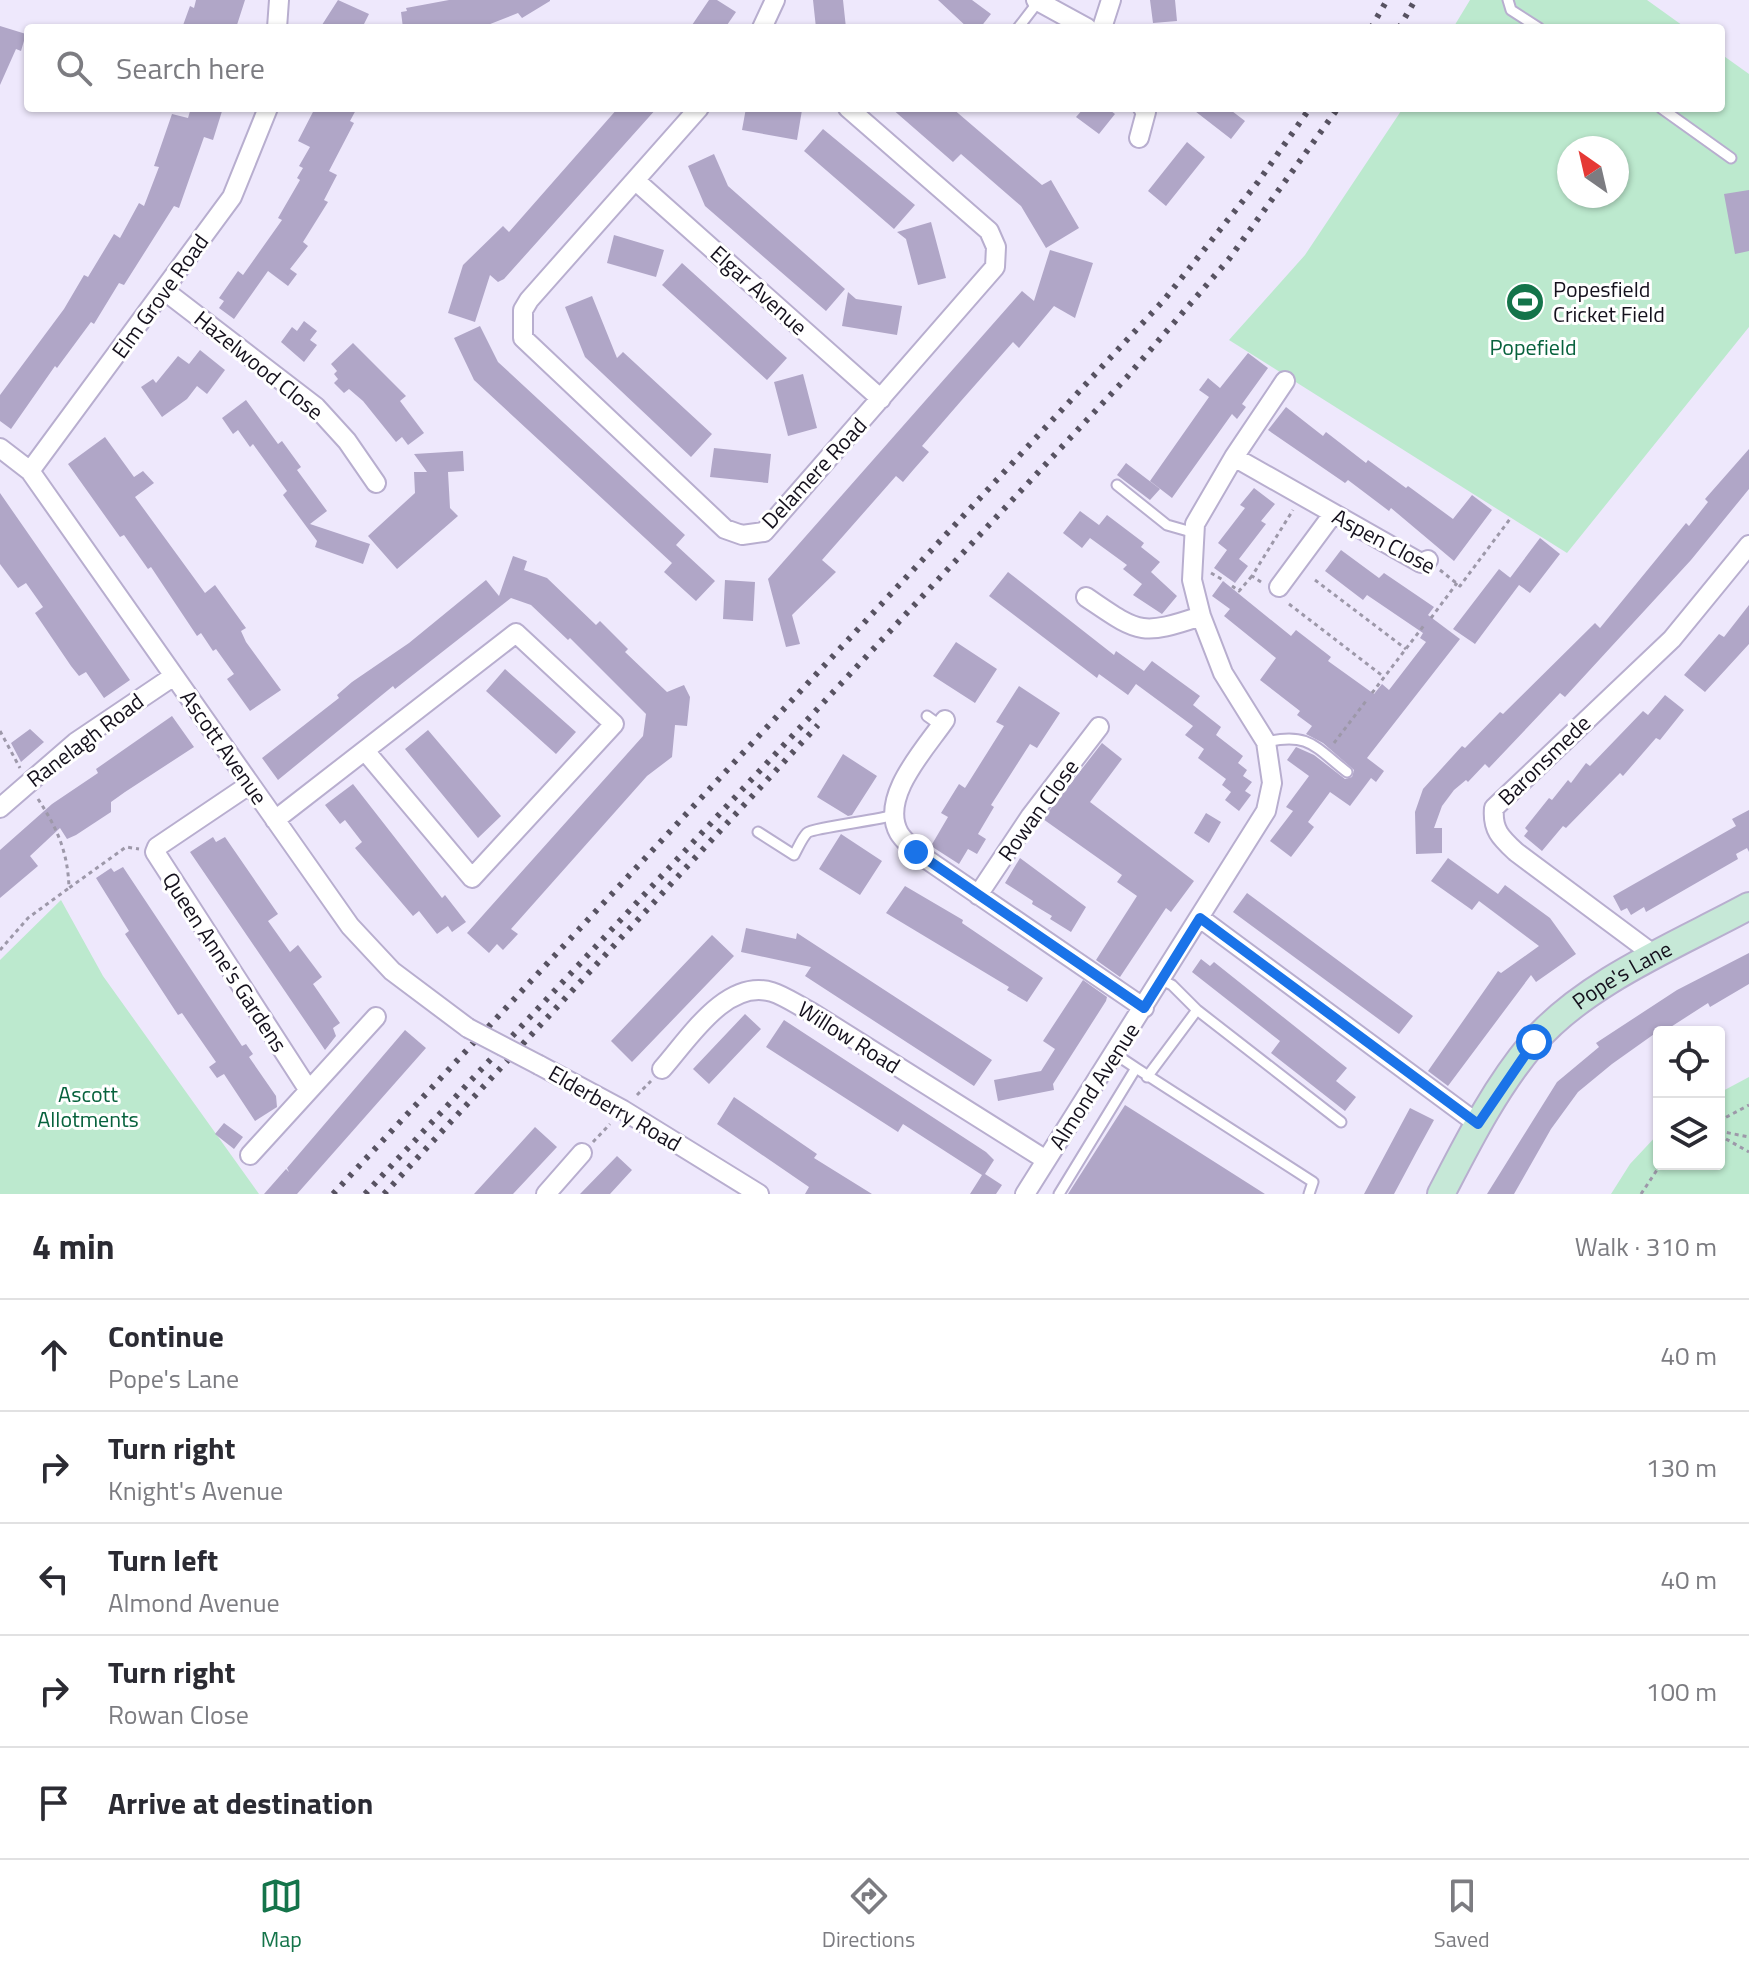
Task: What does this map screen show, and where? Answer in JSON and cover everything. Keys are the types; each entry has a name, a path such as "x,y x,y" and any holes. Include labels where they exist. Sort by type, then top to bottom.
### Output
{"main road":[{"name":"Pope's Lane","path":"1441,1194 1478,1124 1534,1042 1561,1015 1606,984 1749,906"}],"street":[{"path":"277,24 279,0"},
{"path":"764,24 775,0"},
{"path":"1103,24 1111,0"},
{"path":"1037,1 1080,24"},
{"name":"Elm Grove Road","path":"30,471 232,197 266,112"},
{"name":"Delamere Road","path":"696,112 529,300 523,310 523,338 725,529 742,535 764,532 995,267 996,247 989,231 853,112"},
{"path":"1139,138 1146,112"},
{"name":"Elgar Avenue","path":"636,181 881,399"},
{"name":"Hazelwood Close","path":"165,291 316,407 347,441 376,483"},
{"name":"Almond Avenue","path":"1025,1194 1266,811 1272,783 1266,742 1223,673 1201,616 1192,580 1195,524 1234,457 1285,381"},
{"name":"Ascott Avenue","path":"0,448 30,471 324,891 370,949 413,988 468,1028"},
{"name":"Aspen Close","path":"1234,457 1421,563 1428,560"},
{"path":"1277,592 1333,514"},
{"name":"Baronsmede","path":"1657,957 1516,852 1499,836 1492,823 1494,808 1672,639 1749,545"},
{"path":"1086,597 1133,628 1158,630 1201,616"},
{"path":"275,820 516,633 614,724 472,878 366,752"},
{"name":"Ranelagh Road","path":"0,808 76,742 174,676"},
{"path":"937,720 907,762 894,815 899,832 916,852 1144,1008"},
{"name":"Rowan Close","path":"978,895 1030,817 1099,727"},
{"name":"Queen Anne's Gardens","path":"249,785 157,847 155,852 308,1089"},
{"path":"1200,918 1478,1124"},
{"name":"Willow Road","path":"662,1069 718,1007 742,992 771,991 811,1012 1046,1160"},
{"path":"250,1155 376,1017"},
{"name":"Elderberry Road","path":"468,1028 623,1110 759,1194"},
{"path":"546,1194 582,1153"}],"lane":[{"path":"1508,0 1511,10 1533,24"},
{"path":"1021,24 1037,1"},
{"path":"1667,112 1731,158"},
{"path":"1117,485 1167,525 1195,533"},
{"path":"1266,742 1291,736 1308,742 1347,772"},
{"path":"758,832 794,855 808,832 820,826 856,825 894,815"},
{"path":"1161,980 1341,1122"},
{"path":"1147,1077 1197,1010"},
{"path":"1115,1054 1313,1182 1309,1194"},
{"path":"1059,1194 1136,1068"}],"path":[{"path":"1232,586 1239,591 1252,576 1302,496"},
{"name":"Aspen Close","path":"1428,560 1460,586 1510,519"},
{"path":"1275,539 1286,547"},
{"path":"1252,576 1277,592 1384,677"},
{"path":"1315,580 1406,649"},
{"path":"1431,618 1457,583"},
{"path":"1372,693 1425,624"},
{"path":"1325,755 1366,701"},
{"path":"0,731 28,783 57,827 68,861 69,888"},
{"path":"0,950 28,918 126,847 155,852"},
{"path":"582,1153 662,1069"},
{"path":"1725,1118 1749,1105"},
{"path":"1725,1134 1749,1137"},
{"path":"1725,1137 1749,1152"},
{"path":"1641,1194 1657,1170"}],"green space":[{"path":"1470,0 1647,0 1680,24 1455,24"},
{"name":"Popefield","path":"1725,57 1749,74 1749,327 1567,553 1229,340 1305,255 1400,112 1725,112"},
{"name":"Ascott Allotments","path":"61,900 103,976 259,1194 0,1194 0,960"},
{"path":"1749,1077 1749,1194 1611,1194 1630,1164 1653,1139 1653,1170 1725,1170 1725,1090"}],"building":[{"path":"196,0 245,0 237,24 183,24 190,6 194,8"},
{"path":"338,0 369,14 364,24 323,24"},
{"path":"449,0 550,0 522,18 518,13 490,24 402,24 401,12 407,11 406,8"},
{"path":"709,0 717,0 736,12 728,24 693,24"},
{"path":"813,0 843,0 846,24 816,24"},
{"path":"938,0 972,0 991,14 983,24 964,24"},
{"path":"1150,0 1175,0 1177,21 1153,23"},
{"path":"0,26 24,33 24,41 21,51 16,49 0,85"},
{"path":"190,112 222,112 213,140 204,137 179,208 174,206 124,285 119,283 94,324 91,322 57,368 55,366 11,429 0,421 0,395 64,309 84,275 88,277 114,234 120,238 139,203 144,206 159,167 154,166 172,114 188,118"},
{"path":"313,112 355,112 350,121 354,123 329,171 337,175 324,200 328,202 303,242 308,246 290,269 297,274 288,286 268,271 234,319 219,308 224,301 219,298 238,271 243,275 282,220 278,218 300,180 297,178 303,168 299,166 310,147 298,141"},
{"path":"614,112 653,112 504,279 498,282 490,275 475,322 448,313 463,265 503,226 509,232"},
{"path":"745,112 802,112 797,140 742,130"},
{"path":"896,112 957,112 1042,185 1051,180 1079,228 1046,248 1021,206 961,154 953,162"},
{"path":"1080,112 1115,114 1099,134 1076,117"},
{"path":"1196,112 1233,112 1245,121 1231,139"},
{"path":"823,129 915,205 894,229 804,151"},
{"path":"1187,142 1205,157 1166,206 1148,191"},
{"path":"714,154 728,186 845,289 826,311 705,206 688,166"},
{"path":"1749,190 1749,251 1735,254 1724,194"},
{"path":"931,222 946,278 918,285 906,239 897,232"},
{"path":"614,235 664,250 656,277 607,263"},
{"path":"1050,250 1093,263 1075,318 1054,306 1019,348 1013,342 961,401 922,446 929,452 903,482 896,476 822,560 836,572 792,615 800,644 786,647 768,579 1022,291 1034,301"},
{"path":"682,263 787,358 767,380 662,285"},
{"path":"848,292 856,299 902,306 897,335 842,326"},
{"path":"592,296 617,358 623,352 712,434 691,457 585,357 565,307"},
{"path":"304,321 317,331 310,340 317,345 304,362 281,342 292,327 297,331"},
{"path":"480,326 498,362 685,535 676,545 715,581 696,601 664,572 672,563 474,380 454,338"},
{"path":"353,343 406,396 400,401 424,433 408,445 402,437 396,442 363,401 349,389 344,393 334,383 338,379 334,374 337,371 331,364"},
{"path":"200,350 225,370 207,394 197,386 187,399 162,417 141,387 153,379 156,383 178,356 189,364"},
{"path":"1248,353 1268,368 1242,404 1246,407 1237,419 1232,414 1172,498 1150,481 1209,397 1199,390 1208,378 1220,388"},
{"path":"803,374 817,428 788,436 774,382"},
{"path":"246,400 278,444 282,441 301,467 297,470 327,511 310,524 370,544 363,564 315,547 317,541 283,495 287,491 253,444 250,447 238,430 233,434 222,418"},
{"path":"1286,407 1323,436 1326,432 1366,463 1368,460 1453,519 1472,495 1492,510 1454,561 1391,508 1389,511 1348,480 1345,483 1268,430"},
{"path":"105,437 134,477 143,471 154,483 135,497 205,593 215,585 246,628 241,631 246,642 281,690 250,711 227,679 234,674 216,649 213,651 201,633 197,636 151,567 148,569 124,535 120,537 68,464"},
{"path":"714,448 771,454 768,483 710,477"},
{"path":"1749,449 1749,489 1691,560 1565,697 1560,693 1489,768 1485,764 1468,782 1466,780 1454,790 1442,806 1434,828 1442,828 1442,853 1416,854 1415,812 1423,789 1462,746 1465,748 1500,712 1503,714 1595,623 1600,628 1686,523 1689,526 1708,502 1705,499"},
{"path":"463,451 464,471 448,472 450,508 458,516 397,569 368,536 415,493 414,472 427,472 414,454"},
{"path":"1126,463 1160,489 1150,500 1117,475"},
{"path":"1254,488 1275,504 1261,521 1266,524 1239,559 1248,566 1235,583 1214,568 1227,550 1218,543 1245,508 1240,505"},
{"path":"0,493 130,680 104,698 86,672 79,676 35,613 43,607 26,583 18,588 0,564"},
{"path":"1080,511 1099,525 1107,515 1144,543 1141,547 1160,562 1151,572 1177,596 1162,614 1133,595 1142,584 1123,569 1127,565 1090,538 1082,548 1063,533"},
{"path":"1540,538 1560,554 1530,593 1519,585 1475,644 1453,629 1499,569 1510,578"},
{"path":"1341,550 1379,578 1384,573 1434,607 1428,615 1460,639 1367,758 1384,771 1376,782 1371,778 1350,806 1330,792 1308,822 1314,827 1291,857 1270,841 1293,811 1286,807 1309,776 1287,760 1296,747 1314,755 1345,779 1352,777 1354,770 1323,743 1306,734 1312,726 1297,715 1300,711 1260,680 1276,658 1224,616 1230,609 1212,596 1223,581 1291,636 1296,630 1331,657 1328,661 1374,694 1382,684 1389,690 1426,642 1420,638 1423,633 1367,595 1363,600 1325,571"},
{"path":"513,556 527,561 524,570 547,578 596,625 600,621 628,649 625,652 667,692 684,685 690,697 687,726 675,725 672,757 647,776 511,929 518,934 503,950 497,944 489,953 467,933 643,736 646,714 570,638 568,640 531,605 511,598 395,689 393,686 278,780 262,758 339,698 337,695 352,682 409,643 486,580 499,596"},
{"path":"1008,572 1114,655 1116,651 1144,671 1152,661 1200,696 1193,705 1221,727 1216,735 1243,756 1238,763 1247,770 1243,776 1252,782 1245,791 1251,795 1239,811 1225,800 1231,792 1222,785 1226,779 1198,758 1204,749 1185,735 1193,726 1136,684 1128,695 1099,674 1097,678 989,596"},
{"path":"725,580 755,582 753,621 723,619"},
{"path":"1749,605 1749,644 1705,692 1684,675 1719,634 1724,637"},
{"path":"956,642 997,669 975,703 933,676"},
{"path":"505,669 576,732 556,754 486,691"},
{"path":"1019,686 1060,713 1037,748 1030,744 991,805 994,807 978,834 986,839 977,854 968,849 959,864 931,846 948,817 941,813 959,784 965,788 1004,726 996,722"},
{"path":"1665,695 1684,710 1660,740 1656,738 1623,776 1620,773 1566,828 1563,826 1542,851 1524,836 1528,831 1525,828 1549,798 1552,800 1568,780 1571,783 1586,763 1590,766 1643,711 1648,715"},
{"path":"172,716 194,747 111,802 111,812 76,835 67,839 60,828 30,856 38,866 0,898 0,850 52,804 98,773 96,769"},
{"path":"30,729 44,742 21,762 11,743"},
{"path":"428,730 501,816 478,838 405,749"},
{"path":"1102,743 1122,759 1090,802 1194,881 1171,912 1166,908 1120,977 1096,960 1137,896 1117,882 1122,875 1043,819"},
{"path":"843,754 877,776 852,815 848,816 817,797"},
{"path":"353,784 442,898 445,895 466,922 452,932 448,926 437,934 419,911 413,916 355,848 362,842 345,820 340,824 325,805"},
{"path":"1749,810 1749,852 1747,848 1736,854 1738,859 1646,912 1644,907 1631,915 1627,908 1621,911 1613,896 1736,826 1732,819"},
{"path":"1206,813 1221,822 1209,843 1194,833"},
{"path":"841,834 882,861 860,895 819,869"},
{"path":"213,837 216,842 225,837 278,914 268,921 290,952 298,945 322,977 313,984 340,1023 333,1028 336,1036 325,1050 190,852"},
{"path":"1020,858 1086,907 1071,932 1005,883"},
{"path":"1448,858 1498,894 1505,885 1550,918 1576,954 1536,982 1531,975 1448,1086 1428,1071 1498,971 1501,973 1539,946 1479,901 1472,910 1431,881"},
{"path":"123,867 242,1046 246,1044 253,1054 249,1057 276,1096 277,1107 255,1121 224,1074 217,1078 209,1067 216,1062 182,1013 178,1015 125,934 129,931 96,878 111,868 114,872"},
{"path":"905,886 963,920 962,923 1043,978 1027,1002 1007,990 1009,987 886,913"},
{"path":"1247,893 1413,1016 1399,1034 1233,912"},
{"path":"746,928 796,939 797,933 992,1060 974,1086 805,976 811,967 741,952"},
{"path":"712,935 734,956 632,1062 611,1041"},
{"path":"1749,953 1749,984 1710,1007 1708,1003 1672,1026 1653,1026 1653,1035 1578,1092 1551,1129 1514,1194 1487,1194 1557,1082 1599,1047 1596,1043 1677,990"},
{"path":"1201,959 1210,966 1214,962 1347,1068 1336,1081 1356,1097 1345,1111 1271,1053 1280,1041 1192,972"},
{"path":"1083,980 1107,997 1106,1001 1053,1084 1054,1090 998,1101 994,1080 1041,1071 1055,1049 1043,1041"},
{"path":"745,1014 761,1029 709,1084 693,1069"},
{"path":"784,1020 986,1152 994,1160 985,1174 1002,1185 996,1194 970,1194 982,1175 903,1124 898,1132 766,1047"},
{"path":"405,1030 426,1048 297,1194 264,1194 286,1169 289,1172 287,1168"},
{"path":"734,1097 817,1154 814,1158 872,1194 805,1194 809,1187 717,1124"},
{"path":"1125,1105 1265,1194 1068,1194"},
{"path":"1410,1108 1434,1120 1394,1194 1364,1194"},
{"path":"224,1123 243,1137 234,1149 215,1134"},
{"path":"535,1127 557,1147 513,1194 474,1194"},
{"path":"617,1156 632,1170 610,1194 580,1194"}],"railway":[{"path":"1373,24 1387,0"},
{"path":"1401,24 1415,0"},
{"path":"333,1194 1164,300 1258,182 1307,112"},
{"path":"365,1194 1127,377 1229,259 1335,112"},
{"path":"384,1194 818,725"}],"place":[{"name":"Popesfield Cricket Field","path":"1525,302"}],"route":[{"path":"916,852 1144,1008 1200,918 1478,1124 1507,1077 1534,1042"}]}
